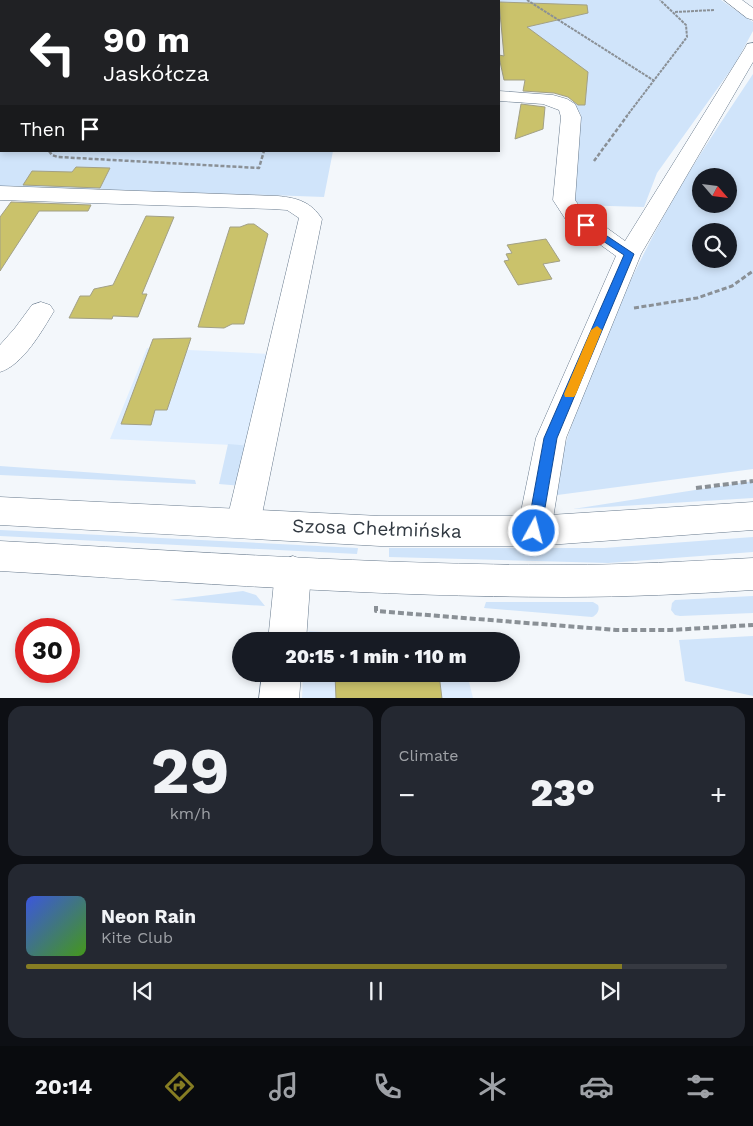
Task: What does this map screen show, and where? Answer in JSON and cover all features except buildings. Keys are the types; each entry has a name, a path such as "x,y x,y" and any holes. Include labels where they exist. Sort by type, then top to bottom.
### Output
{"street":[{"path":"534,531 551,438 629,254 753,48"},
{"path":"500,96 541,99 557,102 565,106 571,117 564,200 574,215 580,220 629,254"},
{"path":"0,192 290,203 308,213 311,219 243,524"},
{"path":"0,362 25,335 41,311"},
{"name":"Szosa Chełmińska","path":"0,511 380,531 534,531 698,522 753,516"},
{"path":"0,556 292,572 542,581 705,578 753,574"},
{"path":"287,632 292,572"},
{"path":"279,698 281,682"}],"path":[{"path":"527,0 653,80"},
{"path":"590,166 687,37 686,25 660,0"},
{"path":"674,12 743,8"},
{"path":"50,152 58,157 259,168 264,152"},
{"path":"604,313 697,298 732,286 753,271"},
{"path":"689,489 753,481"}],"shaded area":[{"path":"500,0 721,0 753,22 753,31 735,64 657,173 644,207 575,205 571,200 581,115 572,100 564,65 500,22"},
{"path":"753,74 753,469 550,496 575,414 607,333 643,255 692,168 692,213 738,212 738,168 692,168"},
{"path":"0,152 333,152 324,197 0,186"},
{"path":"147,348 271,354 252,446 110,439"},
{"path":"228,444 252,446 242,486 219,484"},
{"path":"0,466 195,480 196,484 0,475"},
{"path":"753,481 753,498 573,509"},
{"path":"0,530 358,548 357,554 0,536"},
{"path":"753,537 753,552 608,563 389,557 389,548 604,548"},
{"path":"243,591 256,595 265,606 170,600"},
{"path":"753,596 753,613 680,616 675,615 671,610 672,603 675,600"},
{"path":"486,602 593,602 598,605 599,609 597,614 592,617 484,608"},
{"path":"753,636 753,696 685,681 679,640"},
{"path":"303,682 469,682 473,698 302,698"}],"slow traffic":[{"path":"570,394 597,330"}],"route":[{"path":"534,531 551,438 629,254 586,225"}]}
